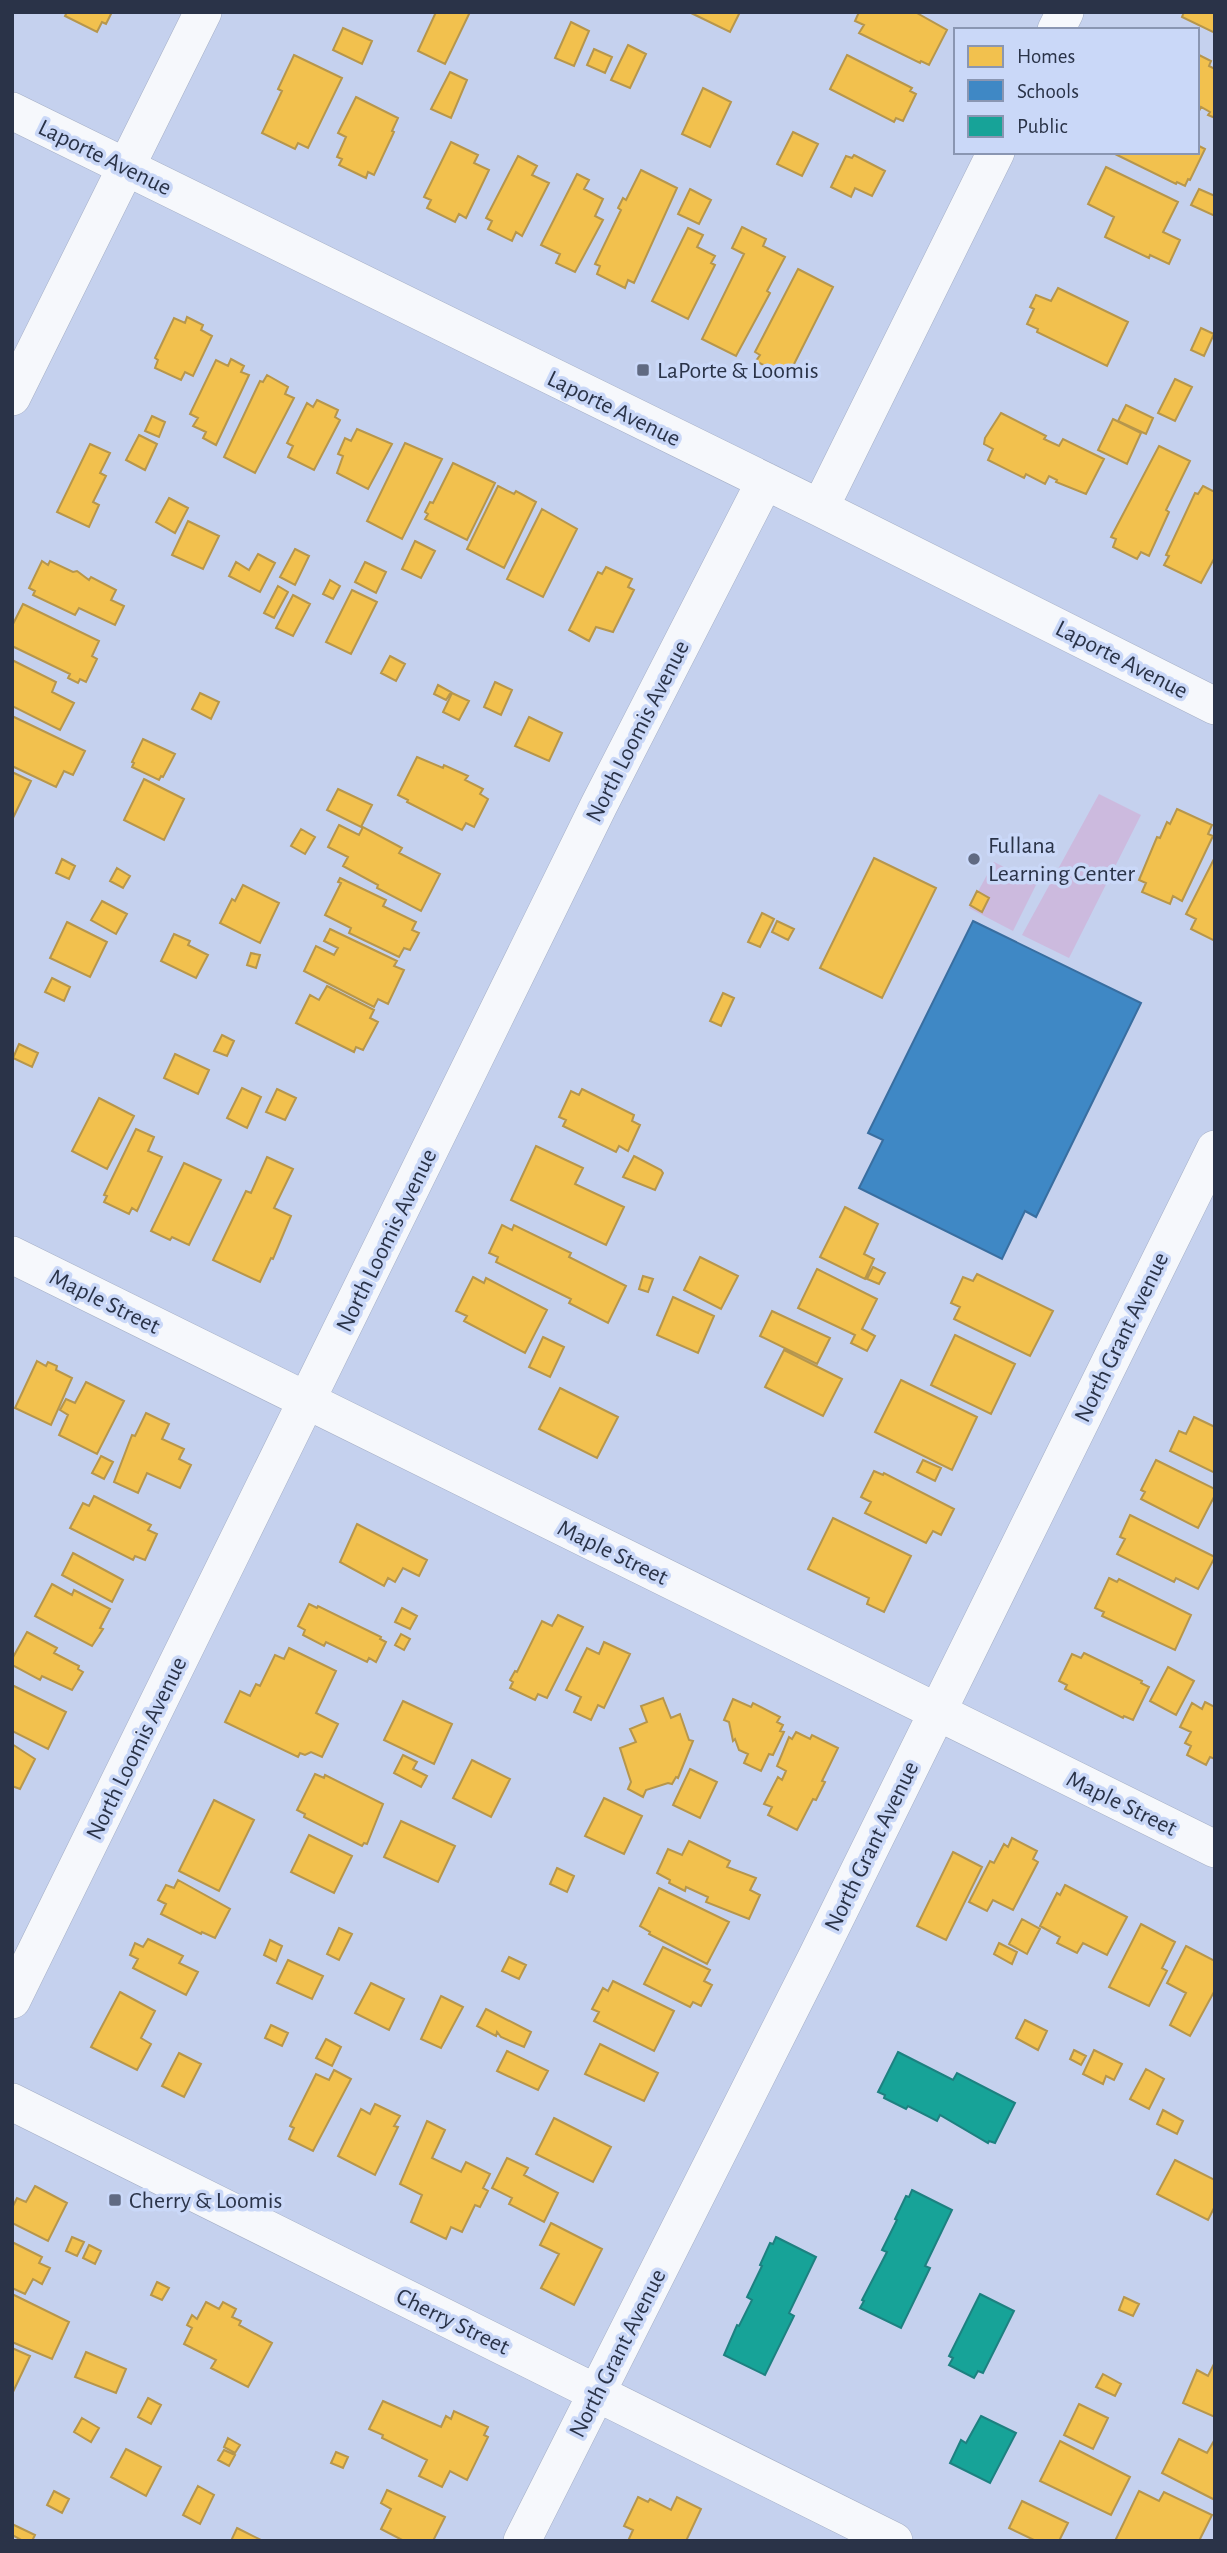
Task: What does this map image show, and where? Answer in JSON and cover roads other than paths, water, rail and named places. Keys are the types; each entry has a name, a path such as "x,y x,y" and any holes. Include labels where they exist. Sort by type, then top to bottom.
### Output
{"street":[{"path":"12,397 203,12"},
{"path":"1057,28 1065,12"},
{"name":"Laporte Avenue","path":"12,111 820,508 1215,706"},
{"path":"820,508 995,154"},
{"name":"North Loomis Avenue","path":"12,2000 599,805 765,481"},
{"name":"North Grant Avenue","path":"522,2541 816,1958 1215,1149"},
{"name":"Maple Street","path":"12,1255 1215,1849"},
{"name":"Cherry Street","path":"12,2102 894,2541"}],"place":[{"name":"LaPorte & Loomis","path":"643,370"},
{"name":"Fullana Learning Center","path":"974,859"},
{"name":"Cherry & Loomis","path":"115,2200"}]}
